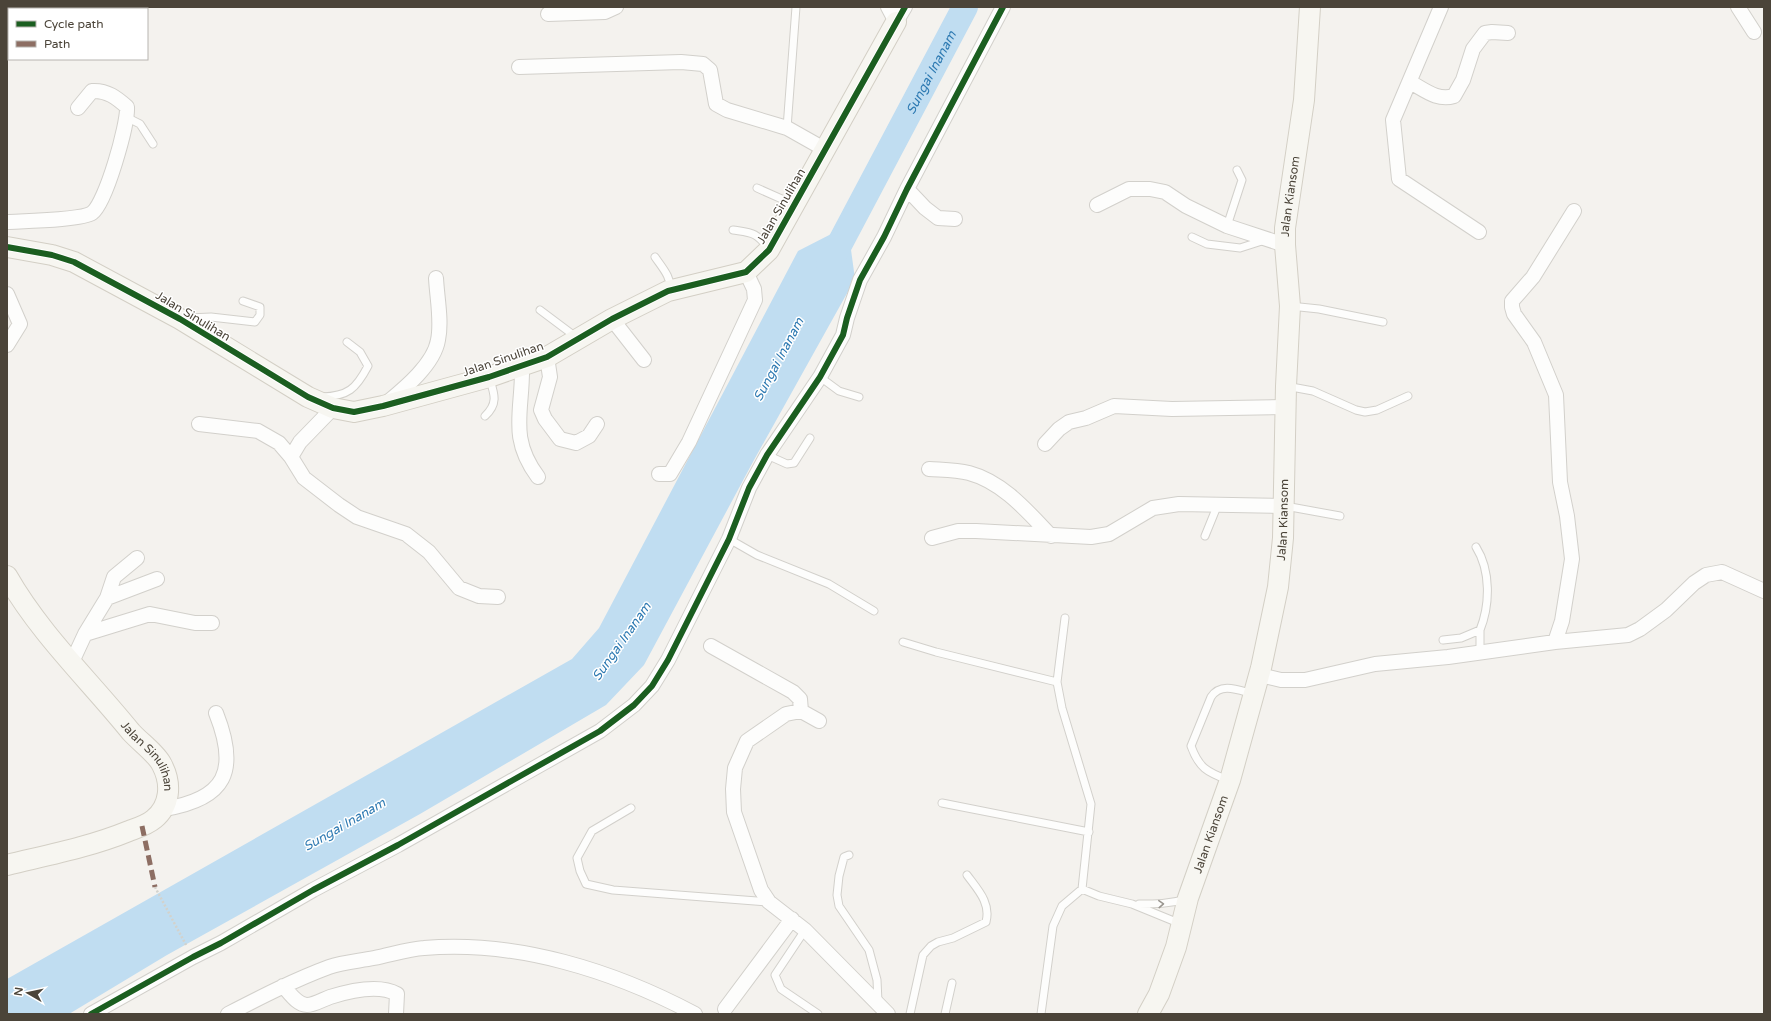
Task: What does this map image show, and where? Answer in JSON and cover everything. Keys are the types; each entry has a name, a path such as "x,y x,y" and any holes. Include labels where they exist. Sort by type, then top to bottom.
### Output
{"street":[{"path":"548,14 605,12 616,7"},
{"path":"91,1014 221,943 313,890 398,845 600,731 634,705 652,686 668,660 729,539 749,488 767,455 820,377 843,335 860,280 884,237 907,188 1003,7"},
{"name":"Jalan Kiansom","path":"1148,1014 1159,994 1182,924 1188,898 1230,780 1260,675 1278,587 1283,538 1286,386 1290,306 1277,242 1285,228 1304,100 1310,7"},
{"path":"1441,7 1393,120 1399,180 1479,232"},
{"path":"1738,7 1754,32"},
{"name":"Jalan Sinulihan","path":"7,247 45,254 74,262 180,319 308,397 333,408 354,412 383,406 489,377 547,357 612,319 668,291 746,272 769,250 795,205 826,150 896,12"},
{"path":"1410,82 1437,97 1446,98 1454,96 1464,80 1473,49 1485,33 1508,33"},
{"path":"519,67 680,62 704,64 710,70 716,104 727,110 787,128 826,150"},
{"path":"7,222 78,217 92,213 104,194 128,118 127,107 118,99 102,90 92,91 78,108"},
{"path":"907,188 925,208 938,218 955,219"},
{"path":"1097,205 1129,188 1150,189 1165,192 1186,206 1227,226 1277,242"},
{"path":"1555,642 1562,621 1572,559 1568,522 1560,482 1556,395 1534,342 1514,314 1512,302 1533,276 1574,211"},
{"path":"659,474 670,474 689,442 755,300 754,289 746,272"},
{"path":"383,406 415,380 438,341 439,315 436,278"},
{"path":"7,294 20,324 7,345"},
{"path":"612,319 644,360"},
{"path":"547,357 550,378 541,410 545,419 560,439 576,443 589,436 597,424"},
{"path":"522,366 518,430 521,447 530,466 538,477"},
{"path":"1045,444 1059,428 1069,422 1086,418 1114,406 1172,409 1286,407"},
{"path":"292,457 300,442 333,408"},
{"path":"199,424 258,431 279,443 292,457 304,478 339,505 357,517 406,534 429,552 459,588 478,596 498,597"},
{"path":"929,469 970,474 991,483 1020,503 1051,536"},
{"path":"932,538 958,531 993,531 1051,536 1091,537 1109,534 1153,508 1179,504 1284,506"},
{"path":"72,662 85,634 107,598 114,577 137,558"},
{"path":"1260,675 1281,680 1305,680 1375,664 1448,657 1555,642 1628,635 1640,629 1666,610 1694,583 1706,575 1722,572 1764,591"},
{"name":"Jalan Sinulihan","path":"7,576 18,595 56,645 134,735 162,764 169,789 164,810 153,820 113,838 83,847 7,865"},
{"path":"107,598 157,579"},
{"path":"85,634 150,614 195,623 212,623"},
{"path":"711,646 793,692 800,699 801,711"},
{"path":"819,721 801,711 786,714 747,741 734,774 734,812 761,890 769,902 805,930 883,1009"},
{"path":"164,810 198,801 216,790 226,770 227,756 222,727 216,713"},
{"path":"725,1009 792,919"},
{"path":"228,1014 283,986 331,967 423,948 457,947 525,954 556,961 628,984 694,1014"},
{"path":"283,986 299,1002 307,1005 333,996 376,988 390,990 396,994 396,1014"}],"lane":[{"path":"787,128 796,7"},
{"path":"128,118 140,124 153,144"},
{"path":"1227,226 1242,180 1237,170"},
{"path":"757,188 795,205"},
{"path":"732,230 752,233 759,236 769,250"},
{"path":"1192,237 1207,244 1240,248 1277,242"},
{"path":"655,258 666,274 670,285 668,291"},
{"path":"180,319 211,317 255,322 260,315 260,307 243,301"},
{"path":"1290,306 1319,309 1383,322"},
{"path":"540,310 577,339"},
{"path":"308,397 338,396 359,384 368,366 360,352 347,342"},
{"path":"485,416 492,409 495,395 489,377"},
{"path":"820,377 839,391 859,397"},
{"path":"1286,386 1313,391 1356,410 1365,412 1377,410 1408,396"},
{"path":"767,455 787,464 794,463 810,438"},
{"path":"1206,536 1218,504"},
{"path":"1284,506 1340,516"},
{"path":"729,539 763,558 829,584 874,611"},
{"path":"1476,547 1480,554 1488,595 1485,618 1480,630 1480,653"},
{"path":"1041,1014 1053,926 1062,906 1082,889 1091,804 1062,708 1057,682 1065,618"},
{"path":"1443,640 1461,638 1480,630"},
{"path":"903,642 936,652 1057,682"},
{"path":"1230,780 1203,769 1196,760 1191,746 1211,697 1216,690 1227,687 1254,694"},
{"path":"942,803 1089,832"},
{"path":"631,808 592,831 577,858 580,871 586,884 614,890 769,902"},
{"path":"849,855 844,857 841,862 837,894 839,906 859,933 868,950 877,980 883,1009"},
{"path":"910,1014 923,955 931,946 938,942 952,938 986,922 988,914 984,898 967,875"},
{"path":"1082,889 1099,896 1132,904 1182,924"},
{"path":"1132,904 1174,903 1188,898"},
{"path":"805,930 775,976 781,990 818,1014"},
{"path":"945,1014 952,984"}],"path":[{"path":"155,887 193,957"}],"water":[{"path":"839,230 849,235 855,279 754,460 644,665 606,705 420,814 167,955 69,1014 7,1014 7,979 572,659 599,628 798,251"}],"waterway":[{"name":"Sungai Inanam","path":"829,264 965,7"}],"marked path":[{"path":"142,826 155,887"}],"cycle path":[{"path":"7,247 52,255 74,262 180,319 308,397 333,408 354,412 383,406 489,377 547,357 612,319 668,291 746,272 769,250 905,7"},
{"path":"91,1014 221,943 313,890 398,845 600,731 634,705 652,686 668,660 729,539 749,488 767,455 820,377 843,335 860,280 884,237 907,189 1003,7"}]}
